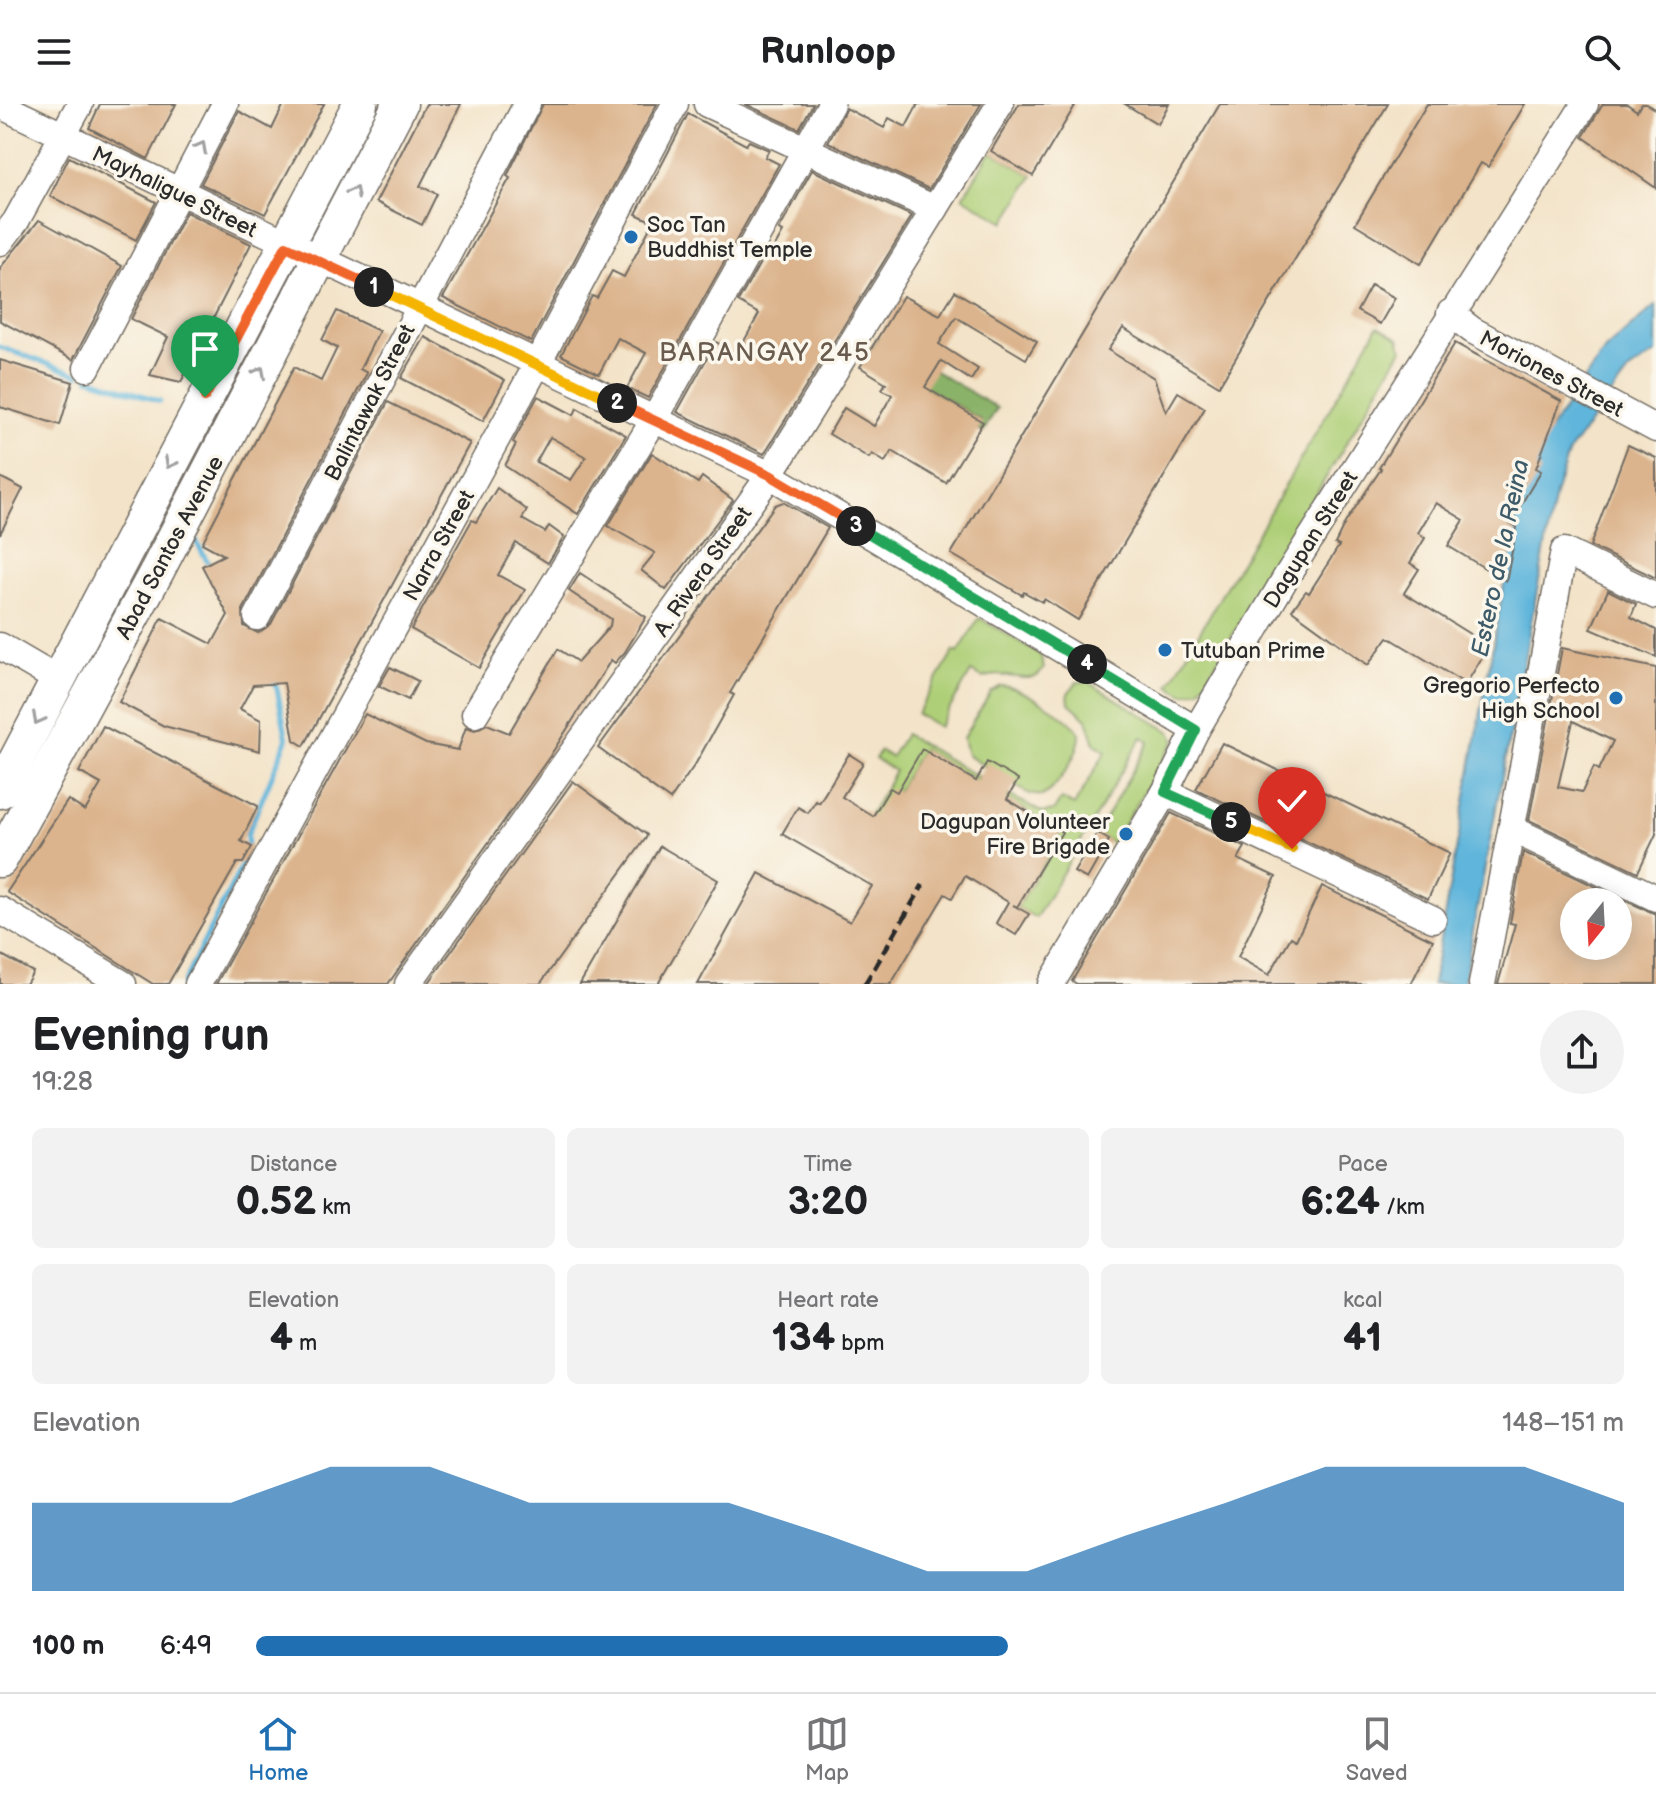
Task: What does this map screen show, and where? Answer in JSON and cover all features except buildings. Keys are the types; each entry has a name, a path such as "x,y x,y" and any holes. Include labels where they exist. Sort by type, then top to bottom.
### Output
{"main road":[{"name":"Abad Santos Avenue","path":"0,791 360,104"},
{"name":"Abad Santos Avenue","path":"0,860 157,571 400,104"}],"street":[{"path":"0,242 16,221 80,104"},
{"path":"87,368 225,104"},
{"name":"Balintawak Street","path":"257,617 527,104"},
{"name":"Narra Street","path":"198,984 537,365 675,104"},
{"path":"707,104 935,209"},
{"path":"475,714 654,420 831,104"},
{"name":"A. Rivera Street","path":"408,984 770,475 1000,104"},
{"name":"Dagupan Street","path":"1051,984 1165,792 1196,730 1285,579 1450,313 1585,104"},
{"name":"Mayhaligue Street","path":"0,105 317,261 770,475 1196,730"},
{"name":"Moriones Street","path":"1450,313 1472,330 1656,429"},
{"path":"1482,984 1514,830 1564,551 1656,596"},
{"path":"0,646 58,680"},
{"path":"1165,792 1433,919"},
{"path":"1514,830 1656,898"},
{"path":"0,910 123,984"}],"green space":[{"path":"991,151 1033,176 1005,222 963,197"},
{"path":"1378,326 1399,338 1402,349 1200,690 1184,694 1169,685"},
{"path":"878,337 997,408 983,432 978,429 982,421 868,353"},
{"path":"979,618 1040,654 1044,668 1039,674 1026,678 1001,675 983,678 971,672 939,727 917,714 954,651 958,653"},
{"path":"1077,682 1088,682 1171,732 1175,740 1113,843 1097,833 1149,742 1142,737 1036,918 1017,907 1062,832 1007,799 1009,795 1043,813 1053,811 1062,799 1074,806 1106,751 1095,744 1087,719 1069,703 1068,693"},
{"path":"1001,686 1020,691 1045,704 1068,720 1080,734 1067,769 1042,796 1029,794 967,755 963,738 991,692"},
{"path":"905,734 978,777 976,781 922,749 897,792 871,821 867,819 895,771 875,759 880,751 891,757"}],"water":[{"path":"1656,305 1656,353 1629,371 1569,451 1555,495 1463,984 1432,984 1522,484 1545,437 1605,350"}],"waterway":[{"path":"0,347 79,375"},
{"path":"89,378 160,401"},
{"path":"196,541 211,568"},
{"path":"248,850 247,835 287,740 277,689 271,678"},
{"path":"183,984 245,859"}],"railway":[{"path":"865,984 923,885"}],"place":[{"name":"Soc Tan Buddhist Temple","path":"631,237"},
{"name":"Tutuban Prime","path":"1165,650"},
{"name":"Gregorio Perfecto High School","path":"1616,698"},
{"name":"Dagupan Volunteer Fire Brigade","path":"1126,834"}],"district":[{"name":"BARANGAY 245","path":"765,352"}],"route":[{"path":"205,397 286,246 770,475 1110,678 1196,730 1165,792 1292,849"}],"water label":[{"name":"Estero de la Reina","path":"1500,558"}]}
